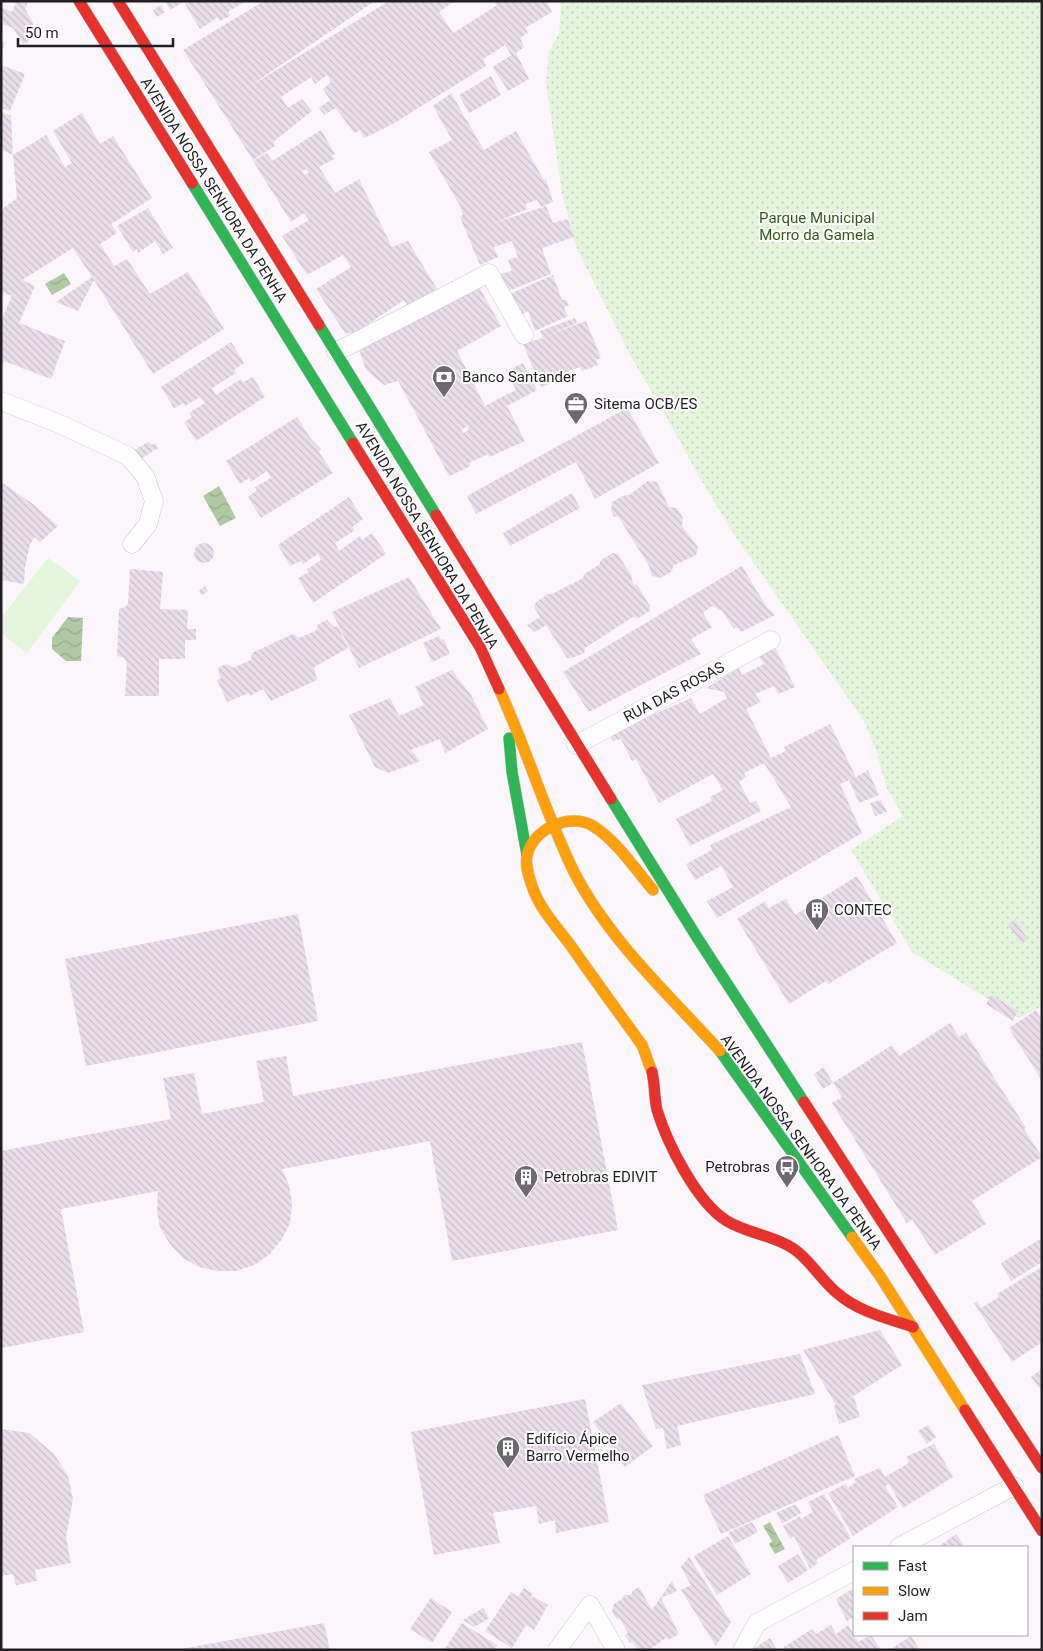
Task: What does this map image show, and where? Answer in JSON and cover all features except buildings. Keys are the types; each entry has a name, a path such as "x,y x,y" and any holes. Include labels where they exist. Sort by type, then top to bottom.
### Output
{"main road":[{"name":"AVENIDA NOSSA SENHORA DA PENHA","path":"79,1 480,647 506,704 553,824 575,873 600,914 626,947 725,1057 882,1271 913,1327 1042,1531"},
{"name":"AVENIDA NOSSA SENHORA DA PENHA","path":"118,1 434,508 576,745 698,939 1042,1468"},
{"path":"506,704 512,772 529,878 537,900 642,1045 652,1070 657,1108 677,1154 703,1196 724,1220 748,1232 790,1246 805,1258 825,1282 843,1299 861,1308 913,1327"},
{"path":"526,855 538,836 553,824 576,820 592,825 698,939"},
{"path":"882,1271 893,1240"},
{"path":"825,1282 844,1290 850,1290"}],"street":[{"path":"336,352 489,273 524,335"},
{"path":"1,401 62,425 128,456 145,476 154,501 148,524 132,544"},
{"name":"RUA DAS ROSAS","path":"576,745 771,640"},
{"path":"901,1546 1014,1486"},
{"path":"742,1650 757,1623 853,1572"},
{"path":"557,1650 590,1605 616,1650"}],"green space":[{"name":"Parque Municipal Morro da Gamela","path":"558,1 1042,1 1042,1006 1019,1018 912,952 851,850 903,816 887,789 876,750 864,721 735,536 699,477 664,412 631,357 577,249 562,193 546,83 549,51 559,33 561,6"},
{"path":"48,558 80,581 27,653 1,633 1,618"}],"water":[{"path":"64,273 71,284 52,295 45,284"},
{"path":"219,486 236,518 220,526 203,496"},
{"path":"68,617 83,618 81,661 66,661 52,649 52,638"},
{"path":"770,1522 785,1549 775,1554 769,1544 772,1541 763,1526"}],"traffic: fast":[{"path":"192,183 353,443"},
{"path":"319,325 436,515"},
{"path":"509,738 512,772 527,855"},
{"path":"611,799 698,939 804,1102"},
{"path":"720,1051 852,1237"}],"traffic: slow":[{"path":"499,689 564,850 588,897 622,944 720,1051"},
{"path":"652,1072 642,1045 539,902 527,864 530,846 544,831 553,826 563,822 584,822 593,826 610,839 653,890"},
{"path":"852,1237 880,1276 965,1410"}],"traffic: jam":[{"path":"79,1 192,183"},
{"path":"118,1 319,325"},
{"path":"353,443 480,647 499,689"},
{"path":"436,515 611,799"},
{"path":"652,1072 657,1110 668,1139 694,1187 716,1212 735,1225 786,1244 794,1249 845,1300 873,1314 913,1327"},
{"path":"804,1102 1042,1468"},
{"path":"965,1410 1042,1531"}],"place":[{"name":"Banco Santander","path":"444,398"},
{"name":"Sitema OCB/ES","path":"576,425"},
{"name":"CONTEC","path":"817,931"},
{"name":"Petrobras","path":"787,1188"},
{"name":"Petrobras EDIVIT","path":"526,1198"},
{"name":"Edifício Ápice Barro Vermelho","path":"508,1469"}]}
